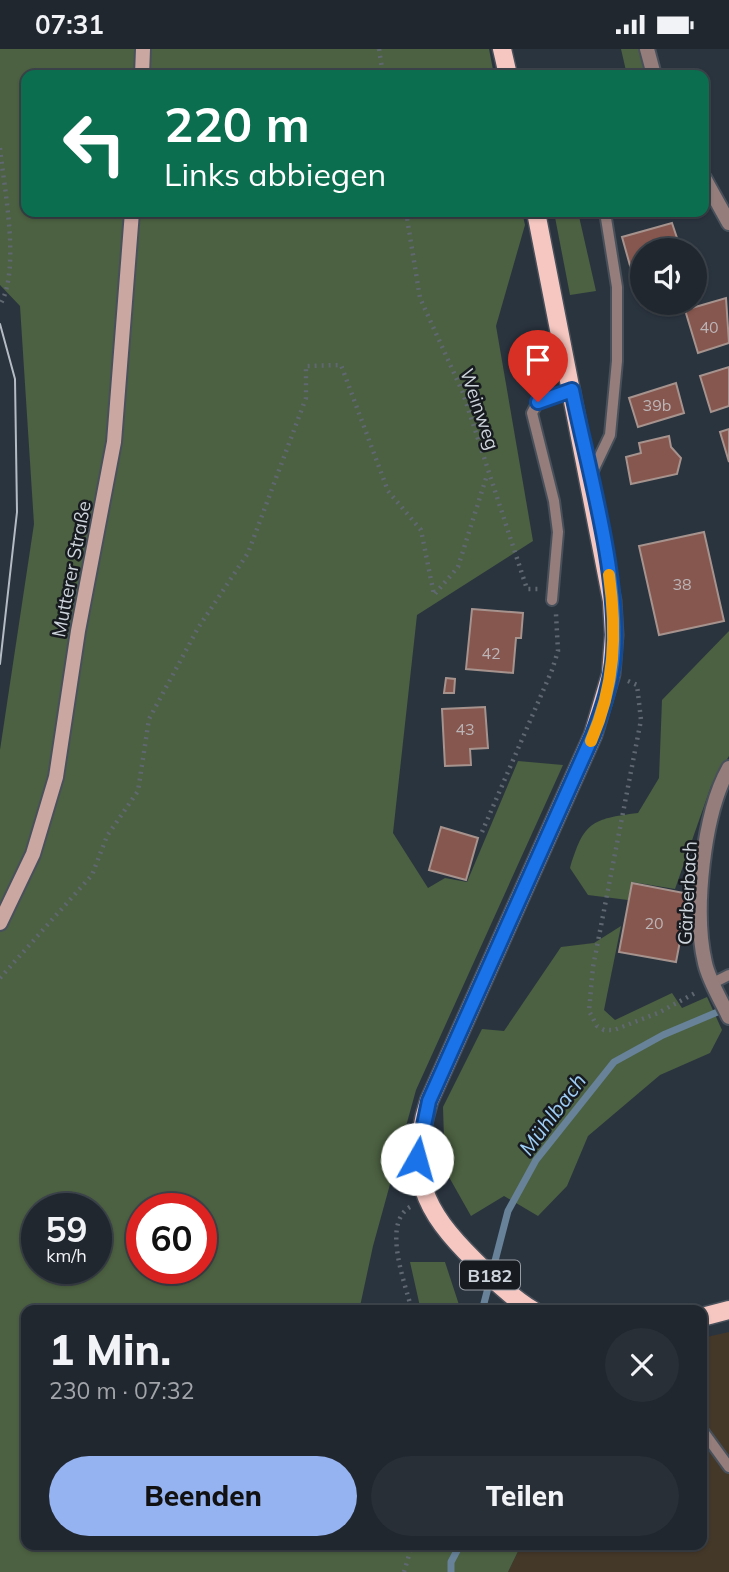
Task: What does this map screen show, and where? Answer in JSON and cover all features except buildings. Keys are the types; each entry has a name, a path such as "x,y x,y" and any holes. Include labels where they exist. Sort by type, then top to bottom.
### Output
{"main road":[{"path":"142,70 143,49"},
{"path":"502,49 507,70"},
{"name":"Mutterer Straße","path":"0,923 33,854 56,777 78,631 114,442 132,217"},
{"name":"B182","path":"526,1305 496,1282 449,1235 425,1199 417,1159 429,1101 593,735 611,674 614,635 612,601 590,477 537,217"},
{"path":"707,1316 729,1310"}],"street":[{"path":"647,49 653,70"},
{"path":"709,187 729,223"},
{"name":"Gärberbach","path":"729,768 712,815 702,897 702,947 713,983 729,1017"}],"lane":[{"path":"590,477 610,435 617,371 617,287 606,217"},
{"path":"553,594 558,532 554,501 531,413 538,402 572,390"},
{"path":"713,983 729,975"},
{"path":"707,1437 729,1467"}],"path":[{"path":"379,49 382,70"},
{"path":"0,148 9,240 8,281 0,305"},
{"name":"Weinweg","path":"407,217 420,298 463,393 487,475 527,589 553,594"},
{"path":"0,978 92,875 107,836 138,790 149,719 198,628 248,553 306,398 306,366 341,365 387,491 421,530 434,595 458,567 487,475"},
{"path":"482,832 558,651 558,625 553,594"},
{"path":"611,674 637,685 640,720 595,955 589,1011 597,1026 604,1030 627,1027 713,983"},
{"path":"411,1305 394,1238 405,1210 425,1199"},
{"path":"404,1572 411,1550"}],"shaded area":[{"path":"729,1332 729,1572 508,1572 519,1550 707,1550 707,1337"}],"green space":[{"path":"0,49 489,49 493,70 21,70 21,217 523,217 525,225 496,326 533,541 417,615 393,833 428,888 445,878 467,882 518,761 563,765 416,1090 373,1246 360,1305 21,1305 21,1550 519,1550 508,1572 0,1572 0,750 34,524 20,306 0,285"},
{"path":"621,49 639,49 645,70 626,70"},
{"path":"555,217 579,217 596,291 570,295"},
{"path":"729,631 729,756 711,786 675,889 632,882 628,900 588,895 570,868 580,841 592,825 600,821 638,813 659,778 662,700"},
{"path":"621,926 604,1010 615,1020 672,993 682,1008 707,997 722,1030 710,1053 660,1075 588,1136 567,1186 538,1216 504,1196 471,1216 445,1170 443,1107 482,1029 504,1031 561,947 594,943"},
{"path":"410,1262 445,1262 459,1305 420,1305"}],"waterway":[{"name":"Mühlbach","path":"484,1305 508,1211 536,1160 614,1062 663,1035 727,1008"},
{"name":"Mühlbach","path":"451,1572 451,1562 457,1550"}],"tram line":[{"path":"0,324 15,379 17,512 0,664"}],"slow traffic":[{"path":"591,741 607,694 614,654 609,575"}],"route":[{"path":"417,1159 422,1121 429,1101 593,735 611,674 614,635 608,567 572,390 538,402"}]}
